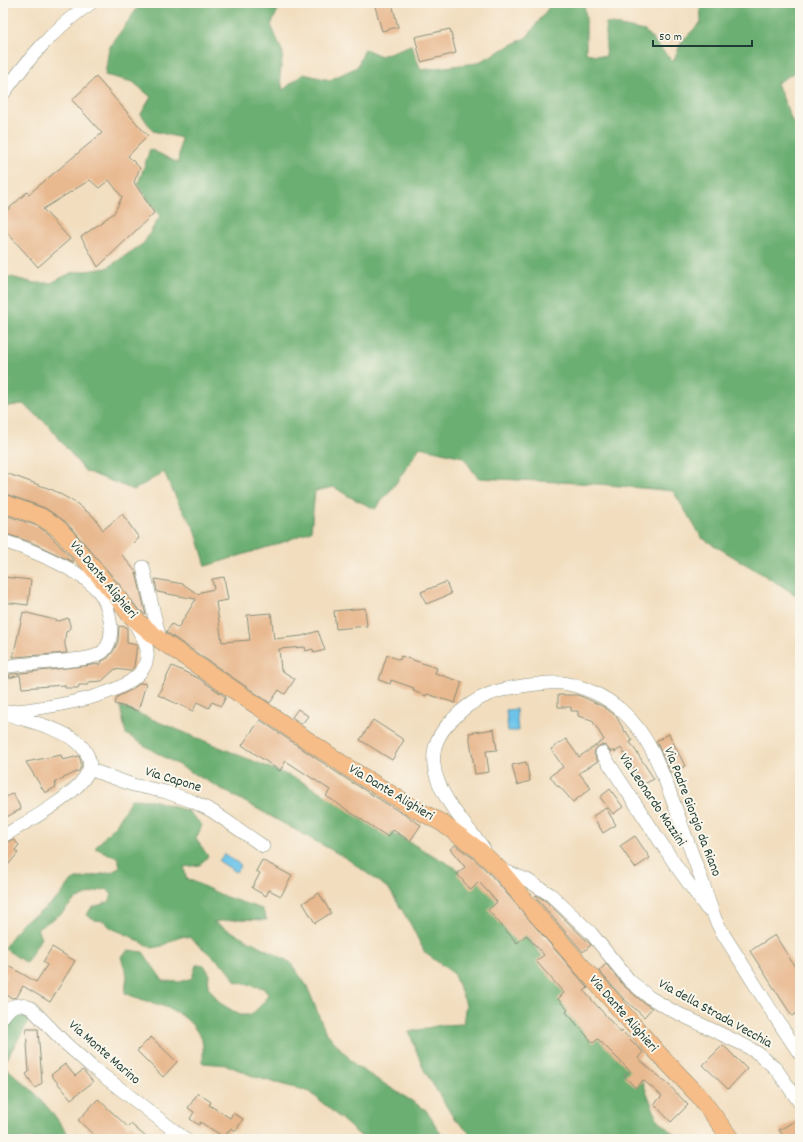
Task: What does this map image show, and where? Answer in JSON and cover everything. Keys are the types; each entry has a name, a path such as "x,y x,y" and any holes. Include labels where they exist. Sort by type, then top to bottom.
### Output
{"main road":[{"name":"Via Dante Alighieri","path":"3,503 31,513 54,525 73,544 97,584 130,615 160,640 350,769 452,830 479,850 499,869 536,914 621,1011 699,1096 731,1139"}],"street":[{"path":"3,94 26,62 44,43 71,18 91,3"},
{"path":"3,541 27,549 97,584 105,602 110,617 111,626 109,642 101,653 88,658 18,665 3,668"},
{"path":"143,567 160,640"},
{"path":"3,713 93,698 106,694 132,680 143,669 147,661 148,654 145,642 130,615"},
{"name":"Via Padre Giorgio da Riano","path":"499,869 454,808 440,786 435,773 434,751 436,742 441,732 460,711 475,701 491,693 509,687 548,683 573,685 590,691 614,704 633,721 642,733 654,755 667,786 717,922 774,1016 800,1054"},
{"path":"3,713 54,730 76,741 84,749 90,764 83,780 69,794 51,807 3,836"},
{"name":"Via Leonardo Mazzini","path":"602,753 677,867 717,922"},
{"name":"Via Capone","path":"89,769 133,785 166,792 192,800 212,811 263,846"},
{"name":"Via della Strada Vecchia","path":"499,869 527,880 551,895 591,933 629,980 649,997 673,1011 746,1046 759,1054 776,1069 800,1103"},
{"name":"Via Monte Marino","path":"3,1017 8,1009 13,1006 25,1006 31,1008 88,1064 185,1139"}],"green space":[{"path":"141,3 281,3 271,25 283,53 280,75 283,90 303,74 330,80 357,67 365,49 381,56 411,45 421,70 477,63 527,37 552,3 584,3 586,19 586,53 606,57 606,23 645,31 673,62 682,41 701,22 700,3 800,3 800,69 777,83 792,121 800,132 800,598 702,538 673,491 598,484 478,478 463,457 420,447 394,486 375,509 348,496 334,487 315,491 311,531 281,543 206,566 195,529 179,504 164,472 134,490 85,471 47,424 23,404 3,407 3,277 11,277 34,283 51,283 71,273 107,268 144,243 160,216 138,185 150,149 178,163 181,138 153,131 141,114 151,97 133,82 105,75 109,48"},
{"path":"120,706 299,780 484,884 640,1075 657,1118 679,1139 475,1139 453,1117 424,1070 409,1032 441,1025 463,1024 466,1004 453,973 425,953 411,925 389,889 346,858 155,752 126,734"},
{"path":"131,799 152,800 188,811 202,825 196,839 208,856 200,865 184,867 186,878 226,897 262,909 267,920 238,919 213,922 290,962 307,986 325,1031 356,1066 426,1110 444,1139 364,1139 310,1092 255,1077 227,1065 203,1063 201,1037 189,1022 173,1010 125,993 127,975 121,957 129,950 143,952 163,981 180,982 192,978 196,965 204,965 209,973 208,987 220,1003 240,1015 251,1015 264,1002 268,994 263,988 236,982 228,969 189,937 180,936 162,946 152,948 111,928 104,921 95,920 87,915 91,908 108,902 112,895 107,889 94,892 75,900 62,913 37,929 41,938 26,963 4,948 23,922 39,913 60,896 72,880 112,872 120,867 118,858 95,848 117,823"},
{"path":"16,1008 32,1016 3,1065 3,1023"},
{"path":"3,1065 34,1092 55,1116 71,1139 5,1139 3,1124"}],"water":[{"path":"516,709 518,731 508,731 506,710"},
{"path":"224,854 241,865 236,872 219,861"}],"building":[{"path":"374,3 392,3 398,27 382,31"},
{"path":"450,29 456,53 421,62 415,37"},
{"path":"96,77 148,136 128,156 140,168 134,182 154,213 98,267 81,237 114,213 122,197 109,180 99,188 90,180 43,209 70,239 38,267 3,228 3,214 27,192 29,194 102,133 72,100"},
{"path":"3,472 53,490 76,503 94,517 103,530 122,514 139,538 122,555 136,572 146,615 137,608 125,591 66,522 45,508 3,493"},
{"path":"3,514 37,526 48,533 74,561 73,562 31,542 3,533"},
{"path":"3,577 31,580 28,605 3,602"},
{"path":"224,577 228,600 216,602 222,642 250,640 247,615 271,613 274,639 302,636 318,631 325,650 314,653 313,649 306,651 305,647 279,649 281,670 295,679 285,694 279,690 270,703 166,632 172,624 178,628 196,599 157,592 155,579 183,584 199,595 201,592 214,589 212,579"},
{"path":"446,582 451,594 426,604 421,592"},
{"path":"365,608 367,626 336,629 334,611"},
{"path":"23,612 59,621 68,618 70,628 66,632 65,638 67,653 13,657"},
{"path":"119,626 127,627 127,643 137,645 134,667 130,671 115,669 102,681 88,682 88,685 79,685 78,688 65,688 65,685 22,688 20,675 9,678 10,674 101,664 102,661 108,658 114,650 118,641"},
{"path":"387,655 400,660 401,656 437,668 435,673 462,682 455,703 427,694 426,696 413,691 414,688 391,680 390,684 379,680"},
{"path":"172,666 198,678 226,697 221,706 212,702 209,708 197,702 193,711 158,695"},
{"path":"140,683 146,684 138,711 115,704 117,697 131,690"},
{"path":"558,695 577,695 583,697 604,707 616,716 632,741 630,742 654,779 644,784 621,748 615,752 614,750 611,752 606,746 601,745 597,747 594,754 598,761 579,773 591,788 573,802 559,786 558,787 550,776 563,767 551,749 566,739 579,757 604,740 592,720 578,716 578,711 571,711 571,707 558,707"},
{"path":"298,709 308,716 302,724 292,717"},
{"path":"260,720 345,778 421,825 410,841 393,830 388,837 326,796 330,790 286,761 280,771 242,745"},
{"path":"373,720 404,740 392,760 360,740"},
{"path":"494,729 497,750 486,751 489,772 475,774 469,733"},
{"path":"669,734 685,766 671,773 656,741"},
{"path":"61,755 63,760 79,756 81,766 79,771 55,782 56,787 45,793 26,762"},
{"path":"526,762 530,781 517,785 512,765"},
{"path":"610,789 623,807 613,814 600,797"},
{"path":"13,793 21,809 3,819 3,799"},
{"path":"606,808 616,825 603,833 593,816"},
{"path":"635,836 650,858 635,868 620,846"},
{"path":"13,839 19,845 15,850 18,853 3,871 3,844"},
{"path":"455,845 473,858 489,873 588,988 584,991 621,1033 622,1031 643,1052 638,1058 669,1085 688,1105 671,1122 654,1104 662,1096 643,1080 636,1088 624,1076 630,1071 598,1039 593,1043 566,1012 568,1010 558,999 564,993 536,961 544,955 526,935 517,943 488,910 497,902 479,882 471,890 457,874 465,867 450,849"},
{"path":"262,860 292,876 281,896 269,890 266,896 252,888 260,873 256,871"},
{"path":"319,893 331,913 315,923 303,903"},
{"path":"536,895 546,901 591,945 583,952 535,897"},
{"path":"775,935 800,975 800,1011 792,1016 750,951"},
{"path":"52,947 75,961 50,1002 23,986 17,997 12,998 3,993 3,983 7,976 3,973 3,970 6,964 36,982 47,965 43,962"},
{"path":"606,964 624,986 652,1008 644,1017 623,998 599,971"},
{"path":"26,1029 38,1029 42,1083 35,1088 26,1074 29,1072"},
{"path":"151,1037 177,1062 163,1077 137,1051"},
{"path":"723,1045 747,1069 728,1089 703,1065"},
{"path":"65,1064 75,1076 83,1070 93,1082 71,1099 51,1075"},
{"path":"198,1093 211,1102 209,1105 230,1118 233,1113 243,1119 236,1131 231,1128 224,1137 200,1122 199,1125 190,1119 194,1112 188,1108"},
{"path":"98,1099 128,1127 131,1124 148,1139 98,1139 78,1120"},
{"path":"800,1118 800,1139 785,1139 779,1130"}]}
